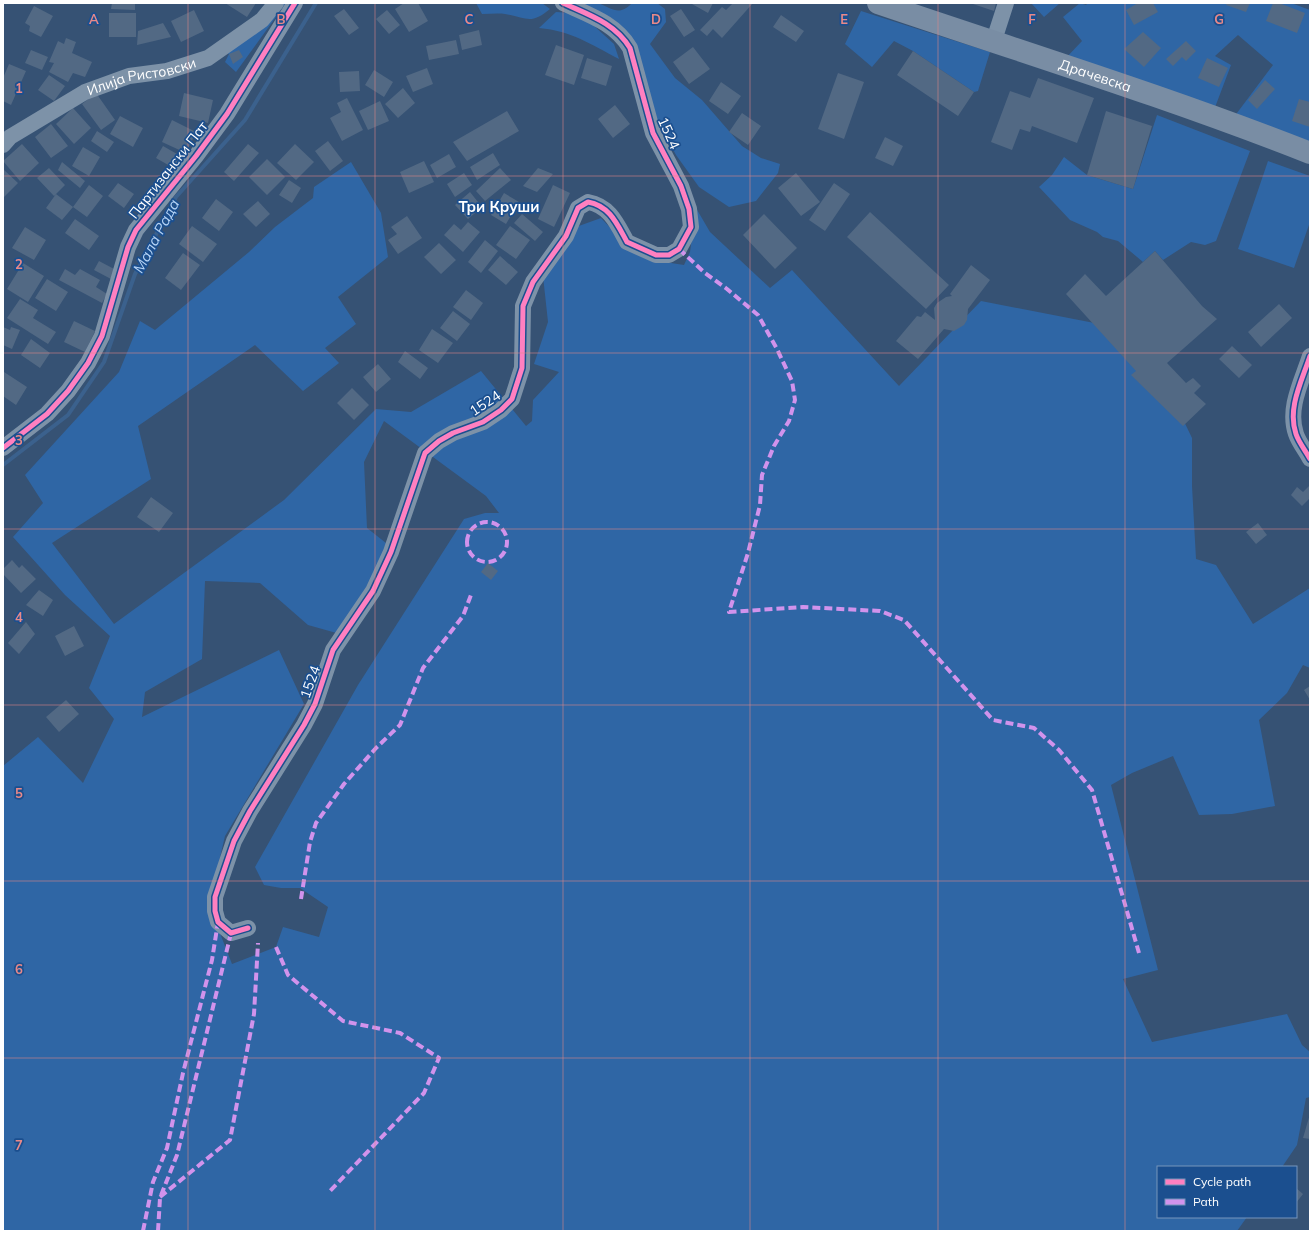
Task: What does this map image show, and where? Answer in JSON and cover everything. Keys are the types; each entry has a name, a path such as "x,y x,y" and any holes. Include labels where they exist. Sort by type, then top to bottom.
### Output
{"main road":[{"name":"Драчевска","path":"878,3 994,40 1253,130 1310,153"}],"street":[{"name":"Илија Ристовски","path":"3,145 10,137 85,92 129,76 167,71 208,58 262,20 276,3"},
{"name":"Партизански Пат","path":"3,448 47,414 68,391 88,363 102,336 128,248 136,230 196,156 227,114 294,3"},
{"name":"1524","path":"248,928 231,933 218,922 215,911 215,897 234,841 250,810 315,704 333,650 373,591 391,552 425,453 439,441 453,433 483,422 501,410 512,399 522,368 523,306 526,296 566,236 578,208 588,202 603,207 615,219 627,242 656,255 669,255 678,248 691,227 689,208 681,186 652,132 630,48 622,35 608,24 563,3"},
{"path":"994,40 1006,3"},
{"path":"1310,356 1294,404 1293,418 1296,435 1310,459"}],"shaded area":[{"path":"596,2 611,9 623,10 632,3 657,3 665,9 666,22 650,44 675,78 702,100 742,146 761,158 780,164 778,173 756,201 729,207 699,187 676,155 651,109 640,64 576,3"},
{"path":"276,3 286,3 236,72 225,62 229,54 222,50"},
{"path":"476,3 542,3 550,9 538,17 529,19 502,14 482,14"},
{"path":"1031,3 1060,3 1044,17"},
{"path":"1080,3 1086,5 1088,3 1291,3 1310,10 1310,146 1234,117 1273,65 1238,35 1215,56 1231,65 1214,110 1065,59 1082,41 1063,17"},
{"path":"861,11 990,52 978,91 974,92 913,51 894,41 872,67 845,44"},
{"path":"556,12 572,13 593,25 614,44 619,59 590,43 571,35 539,28"},
{"path":"1157,115 1250,151 1216,241 1205,245 1191,242 1163,260 1155,251 1143,262 1118,241 1103,237 1097,232 1070,220 1039,187 1052,175 1064,157 1087,175 1133,189"},
{"path":"1268,161 1310,176 1310,222 1294,268 1238,249"},
{"path":"351,162 381,213 388,257 338,297 356,324 325,348 339,363 303,391 255,345 138,426 151,479 52,543 114,624 284,500 376,409 411,412 481,371 526,426 532,421 533,400 559,372 534,364 548,322 543,276 576,227 601,218 633,252 658,261 684,265 690,252 696,208 710,232 770,288 792,270 899,386 981,301 1120,328 1162,376 1192,438 1192,486 1196,559 1216,565 1253,624 1310,588 1310,668 1303,665 1287,693 1259,720 1275,806 1232,814 1199,815 1173,756 1132,773 1111,785 1158,970 1123,979 1152,1042 1287,1014 1302,1045 1310,1052 1310,1097 1306,1098 1297,1145 1283,1166 1157,1166 1157,1218 1246,1218 1237,1231 3,1231 3,766 38,737 83,783 114,719 89,688 110,636 65,595 13,537 43,503 25,475 119,372 140,321 155,330 249,252 275,227 313,198 314,187","holes":["384,421 486,496 499,513 485,513 464,519 358,685 255,867 264,885 281,888 300,888 328,907 319,937 283,927 276,947 232,964 209,905 225,836 304,704 279,650 142,717 145,692 202,659 205,581 260,583 308,625 340,634 391,547 367,528 364,462"]}],"building":[{"path":"112,3 135,3 135,10 111,9"},
{"path":"225,3 256,3 247,17"},
{"path":"404,3 418,3 428,21 409,32 395,9"},
{"path":"692,3 713,3 708,13"},
{"path":"733,3 753,3 722,38 713,29 707,36 700,30 722,7 726,10"},
{"path":"970,3 996,3 994,11"},
{"path":"1138,3 1153,3 1158,12 1134,25 1126,10"},
{"path":"1227,3 1250,3 1246,12 1226,5"},
{"path":"1273,3 1279,3 1305,13 1297,33 1266,21"},
{"path":"34,6 53,16 41,37 29,31 30,26 25,23"},
{"path":"344,9 359,28 349,35 334,16"},
{"path":"681,9 695,30 684,37 670,16"},
{"path":"194,10 204,31 181,42 171,21"},
{"path":"387,10 400,25 389,34 376,19"},
{"path":"109,13 136,13 136,37 109,37"},
{"path":"781,15 804,31 796,42 773,27"},
{"path":"163,23 171,37 137,45 138,31"},
{"path":"479,30 482,45 462,50 459,35"},
{"path":"1143,32 1161,48 1144,67 1124,49"},
{"path":"66,38 76,42 72,53 92,62 85,77 73,73 68,82 49,72 54,63 49,62 58,41 64,44"},
{"path":"456,40 459,54 429,60 426,46"},
{"path":"1186,41 1196,51 1186,61 1182,57 1173,66 1166,59"},
{"path":"556,45 584,55 574,85 545,75"},
{"path":"693,47 710,69 689,84 673,62"},
{"path":"31,50 48,57 42,70 25,63"},
{"path":"239,50 243,57 233,64 229,54"},
{"path":"913,51 974,92 958,116 897,75"},
{"path":"587,58 612,66 606,86 581,78"},
{"path":"1207,58 1228,68 1219,87 1198,78"},
{"path":"9,64 26,71 11,105 3,101 3,78"},
{"path":"427,68 433,84 413,92 406,76"},
{"path":"374,70 393,82 384,97 365,85"},
{"path":"359,71 360,91 340,92 339,72"},
{"path":"838,73 864,82 844,139 818,129"},
{"path":"49,75 65,86 54,101 38,90"},
{"path":"1038,78 1094,98 1077,143 1032,126 1030,132 1020,129 1012,150 991,142 1010,91 1030,98"},
{"path":"1265,80 1275,89 1257,109 1248,100"},
{"path":"721,82 741,96 728,114 709,101"},
{"path":"403,88 415,103 398,118 385,104"},
{"path":"96,93 115,120 101,130 82,104"},
{"path":"184,93 213,100 208,123 179,116"},
{"path":"347,98 363,130 342,141 330,118 341,112 337,103"},
{"path":"1299,99 1310,102 1310,127 1292,121"},
{"path":"380,101 389,121 368,130 359,111"},
{"path":"615,105 630,124 613,138 598,119"},
{"path":"73,108 91,128 74,144 56,124"},
{"path":"507,111 519,131 467,161 453,142"},
{"path":"1106,111 1152,126 1133,189 1087,175"},
{"path":"742,113 761,126 748,145 729,132"},
{"path":"120,116 143,128 133,147 110,134"},
{"path":"172,120 196,132 186,153 162,142"},
{"path":"51,124 68,146 51,158 35,137"},
{"path":"97,131 114,142 107,152 91,141"},
{"path":"885,137 903,146 893,166 875,158"},
{"path":"328,141 343,161 330,171 315,151"},
{"path":"22,144 39,163 20,181 3,161"},
{"path":"248,144 259,153 234,181 224,172"},
{"path":"295,144 314,162 296,180 277,163"},
{"path":"163,146 184,158 177,170 156,158"},
{"path":"83,147 100,157 89,176 72,166"},
{"path":"493,153 500,165 477,180 470,167"},
{"path":"449,154 456,167 437,178 430,165"},
{"path":"267,159 285,177 267,195 249,177"},
{"path":"424,161 434,182 409,193 400,172"},
{"path":"62,162 85,181 80,188 58,170"},
{"path":"49,168 65,185 54,196 37,178"},
{"path":"500,168 511,180 485,201 476,191"},
{"path":"538,168 553,174 537,192 523,186"},
{"path":"3,169 18,183 3,198"},
{"path":"464,173 472,185 455,197 447,184"},
{"path":"796,173 820,202 801,216 778,188"},
{"path":"289,180 301,188 292,203 279,195"},
{"path":"118,183 134,194 124,208 108,196"},
{"path":"834,183 850,194 825,231 809,220"},
{"path":"89,185 103,196 87,217 73,207"},
{"path":"553,185 570,193 554,227 538,219"},
{"path":"470,192 482,207 468,219 455,205"},
{"path":"504,193 519,202 506,224 491,215"},
{"path":"56,194 73,207 62,220 46,208"},
{"path":"216,199 233,212 219,231 202,218"},
{"path":"258,201 270,214 256,227 243,214"},
{"path":"870,212 949,285 926,309 847,237"},
{"path":"522,214 543,232 535,241 514,223"},
{"path":"764,214 797,248 775,269 743,235"},
{"path":"407,216 422,238 398,254 388,240 397,234 391,227"},
{"path":"75,219 99,236 89,250 65,233"},
{"path":"468,222 480,232 463,252 444,235 454,224 461,230"},
{"path":"192,226 217,244 203,262 179,244"},
{"path":"510,226 530,240 516,259 496,245"},
{"path":"25,227 46,240 34,260 12,248"},
{"path":"485,240 498,251 481,273 468,262"},
{"path":"439,243 456,260 441,274 424,257"},
{"path":"1155,251 1202,306 1217,319 1167,363 1186,383 1193,378 1201,386 1194,393 1206,404 1183,426 1131,375 1136,371 1066,294 1085,274 1106,296"},
{"path":"183,253 200,265 181,290 165,278"},
{"path":"500,256 518,272 506,285 488,270"},
{"path":"99,261 116,270 111,279 94,270"},
{"path":"23,263 44,276 28,302 7,289"},
{"path":"971,265 990,280 968,309 967,320 964,325 954,331 944,329 918,359 896,341 917,316 921,317 925,312 935,320 934,308 937,303 946,297 952,296 950,294"},
{"path":"65,269 75,275 80,269 100,280 96,287 107,294 102,303 59,280"},
{"path":"47,279 68,292 56,311 35,298"},
{"path":"466,290 483,303 471,320 453,307"},
{"path":"20,299 38,310 33,318 56,332 48,344 7,318"},
{"path":"1279,304 1292,318 1261,347 1248,332"},
{"path":"453,311 470,324 457,341 440,328"},
{"path":"74,321 95,331 85,352 64,342"},
{"path":"3,327 10,330 11,327 20,330 12,349 3,345"},
{"path":"432,329 453,343 438,363 419,350"},
{"path":"31,339 50,353 40,368 21,355"},
{"path":"1232,346 1252,365 1239,378 1219,359"},
{"path":"405,351 428,368 420,379 398,362"},
{"path":"378,364 391,379 376,392 363,377"},
{"path":"4,372 27,387 16,405 3,396"},
{"path":"352,388 369,405 354,420 337,403"},
{"path":"1310,485 1310,498 1302,506 1291,495 1297,487 1303,492"},
{"path":"151,497 173,513 159,532 137,517"},
{"path":"1258,523 1267,535 1256,544 1246,532"},
{"path":"12,560 19,568 22,565 36,579 21,593 3,574 3,569"},
{"path":"488,563 498,571 491,580 481,572"},
{"path":"39,590 53,600 43,616 26,605"},
{"path":"26,622 35,634 19,654 8,643"},
{"path":"74,626 84,646 65,656 55,636"},
{"path":"1310,686 1310,700 1304,690"},
{"path":"66,700 79,714 59,732 46,717"},
{"path":"1310,1114 1310,1139 1303,1138"},
{"path":"1297,1189 1303,1194 1297,1202"}],"waterway":[{"name":"Мала Рада","path":"3,465 68,415 104,362 135,274 176,197 245,120 316,3"}],"marked path":[{"path":"679,249 705,273 758,315 777,349 792,381 795,400 789,421 774,446 762,475 760,505 748,553 729,612 803,607 880,611 904,620 993,720 1034,728 1059,750 1092,790 1139,953"},
{"path":"491,522 498,525 504,531 507,542 506,550 498,559 491,562 483,562 476,559 468,550 467,538 470,531 479,523 491,522"},
{"path":"301,899 310,842 316,823 344,784 376,748 400,725 423,668 463,616 471,595"},
{"path":"143,1231 153,1182 167,1148 183,1073 212,960 218,922"},
{"path":"158,1231 160,1198 177,1155 231,933"},
{"path":"160,1197 230,1140 254,1014 258,943"},
{"path":"276,947 288,975 343,1021 400,1033 439,1058 424,1093 329,1192"}],"cycle path":[{"path":"3,448 47,414 68,391 88,363 102,336 128,247 136,230 196,156 227,114 295,3"},
{"path":"248,928 231,933 218,922 215,911 215,897 234,841 250,811 304,725 315,704 333,650 373,591 391,552 425,453 439,441 453,433 483,422 501,410 512,399 522,368 523,306 533,282 566,236 578,208 588,202 602,207 612,217 627,242 656,255 669,255 679,249 691,227 689,209 681,186 653,133 630,48 624,39 609,26 592,16 563,3"},
{"path":"1310,356 1294,404 1293,414 1296,434 1310,459"}],"district":[{"name":"Три Круши","path":"499,206"}]}
